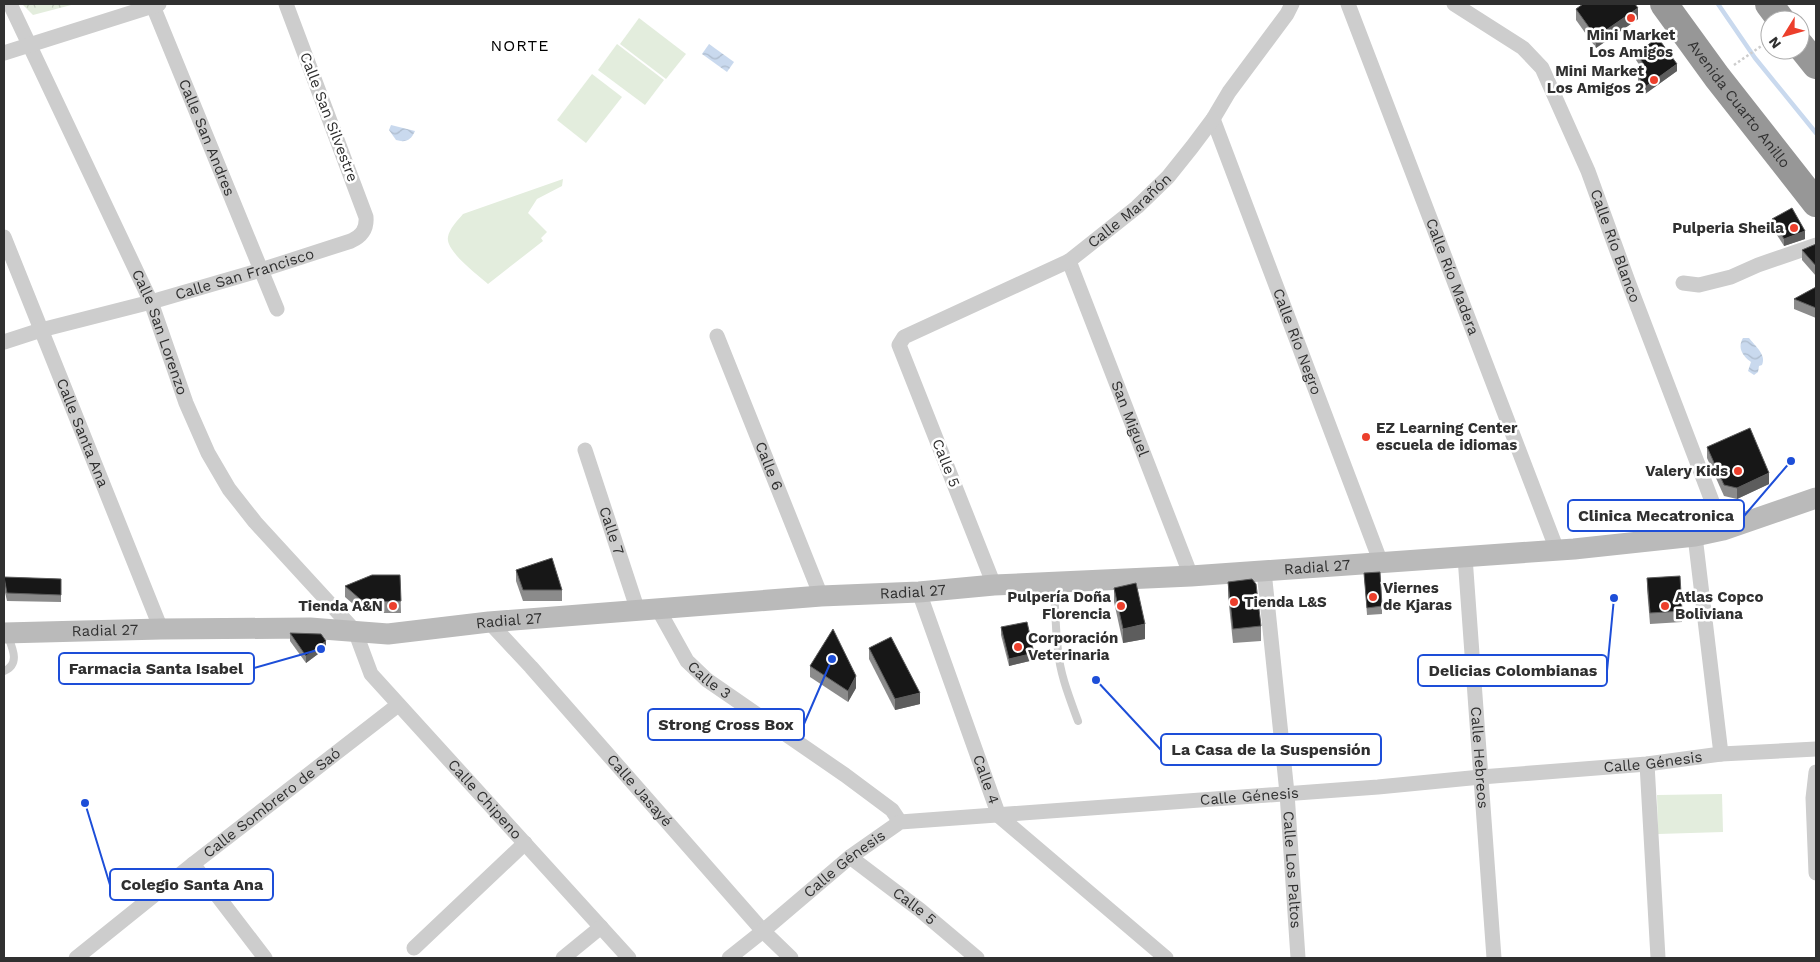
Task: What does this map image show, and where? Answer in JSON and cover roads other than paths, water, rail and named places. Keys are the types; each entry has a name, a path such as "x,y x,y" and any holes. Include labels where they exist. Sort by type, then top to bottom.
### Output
{"highway":[{"name":"Avenida Cuarto Anillo","path":"1664,4 1717,77 1816,203"}],"street":[{"name":"Calle San Lorenzo","path":"10,4 150,302 186,402 208,453 229,489 255,522 355,631"},
{"name":"Calle San Silvestre","path":"286,4 366,217 365,231"},
{"name":"Calle Marañón","path":"900,341 904,337 1069,260 1137,207 1168,177 1213,119 1229,92 1287,14 1292,4"},
{"name":"Calle Río Madera","path":"1348,4 1557,550"},
{"name":"Calle Río Blanco","path":"1454,4 1524,48 1542,68 1588,171 1723,530"},
{"path":"4,53 156,5"},
{"name":"Calle San Andres","path":"156,5 277,309"},
{"name":"Calle Río Negro","path":"1213,119 1381,563"},
{"name":"Calle San Francisco","path":"4,342 41,330 150,302 261,270 359,238 365,231"},
{"name":"Calle Santa Ana","path":"4,237 161,629"},
{"path":"1682,283 1699,285 1731,277 1758,265 1816,245"},
{"name":"San Miguel","path":"1069,260 1191,576"},
{"name":"Calle 6","path":"717,336 821,596"},
{"name":"Calle 5","path":"900,341 899,345 994,585"},
{"name":"Calle 7","path":"585,450 648,610"},
{"name":"Radial 27","path":"5,630 310,628 388,634 489,622 821,596 919,592 994,585 1191,576 1594,548 1695,536 1723,530 1816,498"},
{"path":"1695,536 1721,754"},
{"name":"Calle Hebreos","path":"1464,557 1494,958"},
{"name":"Calle Los Paltos","path":"1264,571 1287,793 1298,958"},
{"name":"Calle 4","path":"919,592 998,816 1166,958"},
{"name":"Calle 3","path":"648,610 687,661 707,680 845,775 892,810 900,822"},
{"name":"Calle Jasayé","path":"489,622 531,667 763,932 791,958"},
{"name":"Calle Chipeno","path":"355,631 371,674 629,958"},
{"name":"Calle Sombrero de Saó","path":"83,956 193,864 398,705"},
{"name":"Calle Génesis","path":"729,958 763,932 850,858 900,822 998,816 1647,764 1721,754 1816,749"},
{"path":"1647,764 1658,958"},
{"path":"1816,772 1813,798 1816,873"},
{"path":"414,948 525,843"},
{"name":"Calle 5","path":"850,858 920,910 977,958"},
{"path":"193,864 265,958"},
{"path":"563,958 601,927"}],"lane":[{"path":"1053,582 1058,652 1065,684 1078,721"},
{"path":"4,671 10,668 14,653 5,630"}],"water":[{"path":"709,44 734,62 727,72 702,54"},
{"path":"391,125 415,131 408,140 396,140 389,130"},
{"path":"1743,338 1749,338 1760,351 1763,358 1762,365 1759,366 1758,372 1754,375 1748,371 1751,362 1743,354 1741,348"}],"waterway":[{"path":"1718,4 1755,58 1816,133"}],"place":[{"name":"Mini Market Los Amigos","path":"1631,18"},
{"name":"Mini Market Los Amigos 2","path":"1654,80"},
{"name":"Pulperia Sheila","path":"1794,228"},
{"name":"EZ Learning Center escuela de idiomas","path":"1366,437"},
{"name":"Clinica Mecatronica","path":"1791,461"},
{"name":"Valery Kids","path":"1738,471"},
{"name":"Viernes de Kjaras","path":"1373,597"},
{"name":"Delicias Colombianas","path":"1614,598"},
{"name":"Tienda L&S","path":"1234,602"},
{"name":"Tienda A&N","path":"393,606"},
{"name":"Pulpería Doña Florencia","path":"1121,606"},
{"name":"Atlas Copco Boliviana","path":"1665,606"},
{"name":"Corporación Veterinaria","path":"1018,647"},
{"name":"Farmacia Santa Isabel","path":"321,649"},
{"name":"Strong Cross Box","path":"832,659"},
{"name":"La Casa de la Suspensión","path":"1096,680"},
{"name":"Colegio Santa Ana","path":"85,803"}],"district":[{"name":"NORTE","path":"520,45"}]}
